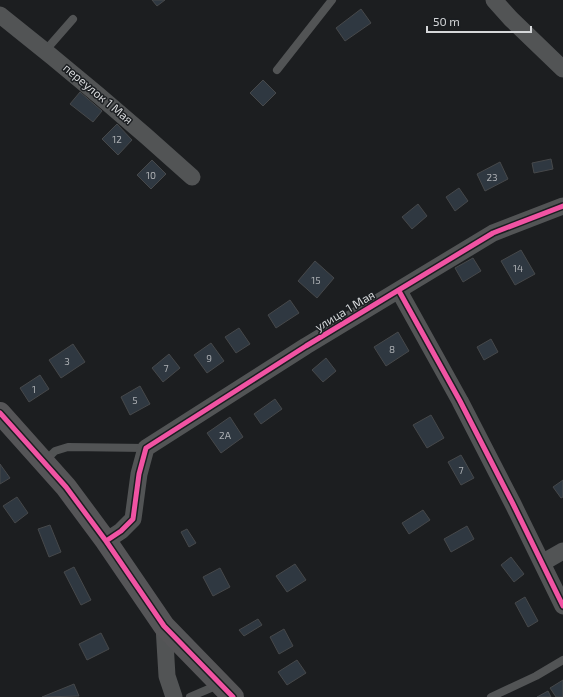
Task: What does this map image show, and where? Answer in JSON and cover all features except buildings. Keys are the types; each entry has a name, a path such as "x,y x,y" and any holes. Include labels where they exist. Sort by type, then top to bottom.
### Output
{"street":[{"path":"494,0 511,19 563,69"},
{"name":"переулок 1 Мая","path":"0,15 45,50 129,120 192,177"},
{"name":"улица 1 Мая","path":"146,448 306,346 493,233 563,206"},
{"path":"399,291 460,401 563,606"},
{"path":"0,413 66,487 106,541 164,626 227,691"},
{"path":"106,541 121,531 133,519 139,474 146,448"},
{"path":"542,563 563,551"},
{"path":"164,626 167,676 174,697"}],"lane":[{"path":"277,70 332,0"},
{"path":"45,50 73,19"},
{"path":"44,461 55,451 68,447 146,448"},
{"path":"491,697 536,676 563,660"},
{"path":"190,697 227,691"}],"cycle path":[{"path":"106,541 121,531 133,519 139,474 146,448 306,346 493,233 563,206"},
{"path":"399,291 460,401 563,606"},
{"path":"0,413 66,487 106,541 164,626 233,697"}]}
